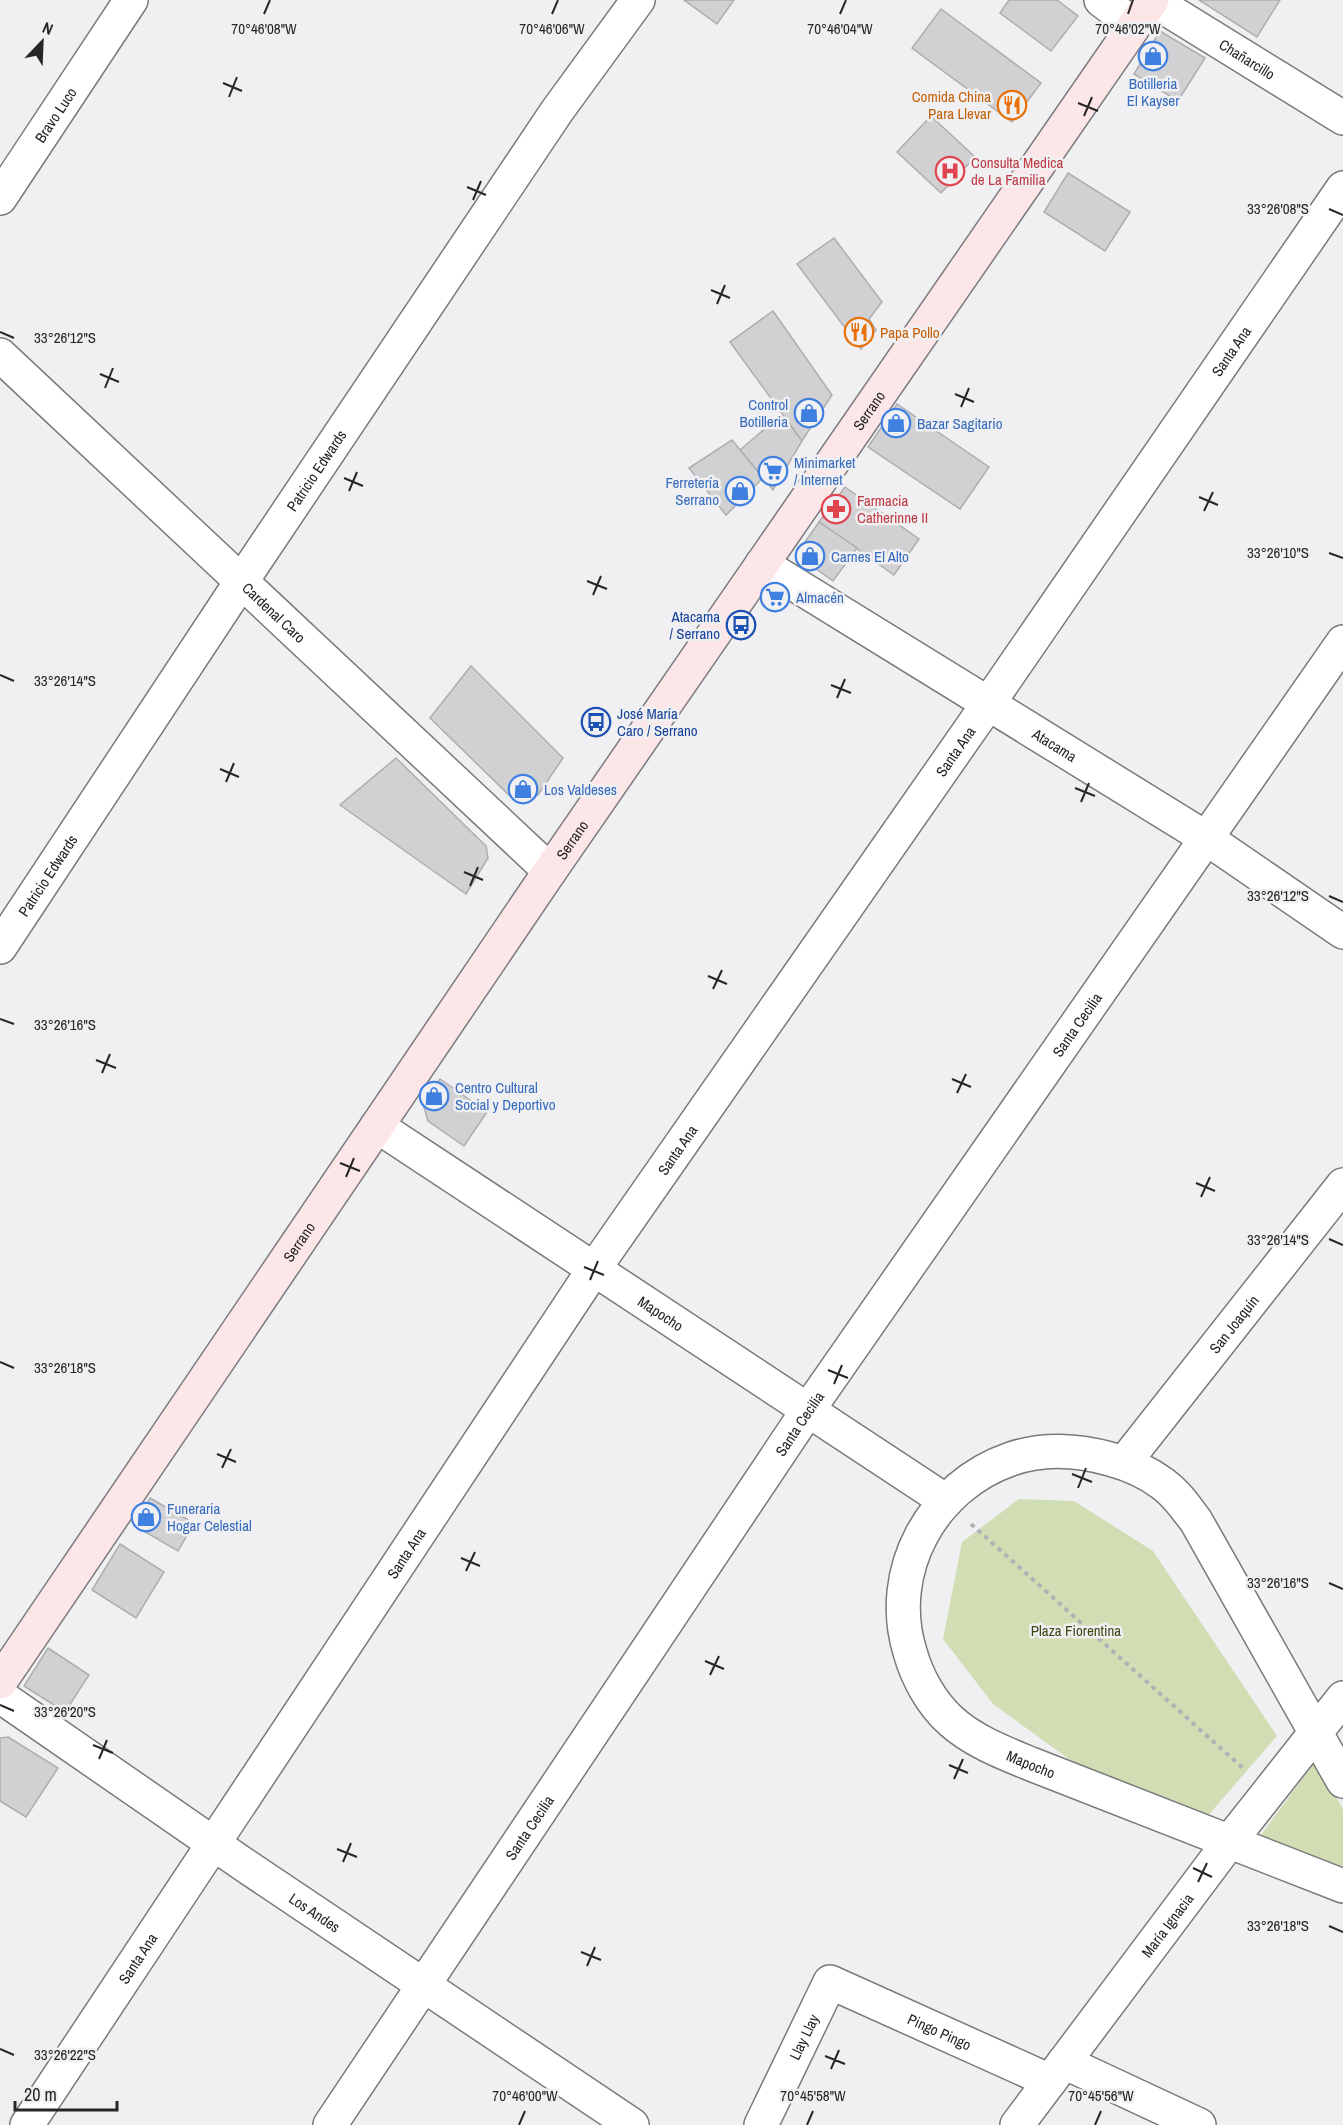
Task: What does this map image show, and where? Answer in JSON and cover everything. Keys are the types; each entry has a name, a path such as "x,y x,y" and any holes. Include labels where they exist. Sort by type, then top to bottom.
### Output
{"main road":[{"name":"Serrano","path":"0,1682 550,871 1146,8"}],"street":[{"name":"Bravo Luco","path":"0,198 131,0"},
{"name":"Patricio Edwards","path":"0,947 557,111 638,0"},
{"name":"Chañarcillo","path":"1101,0 1146,8 1343,118"},
{"name":"Santa Ana","path":"27,2125 594,1269 988,704 1343,188"},
{"name":"Cardenal Caro","path":"0,354 550,871"},
{"name":"Atacama","path":"762,564 1206,838 1343,932"},
{"name":"Santa Cecilia","path":"330,2125 808,1410 1343,642"},
{"name":"Mapocho","path":"377,1126 946,1501"},
{"name":"San Joaquín","path":"1124,1463 1343,1185"},
{"name":"Mapocho","path":"1343,1781 1196,1521 1182,1501 1164,1484 1124,1463 1096,1455 1040,1452 1013,1458 988,1468 965,1483 933,1516 913,1550 906,1572 903,1618 906,1641 913,1664 924,1687 952,1722 968,1734 1011,1756 1343,1886"},
{"name":"Los Andes","path":"0,1696 632,2125"},
{"name":"María Ignacia","path":"1017,2125 1230,1841 1343,1698"},
{"name":"Pingo Pingo","path":"830,1982 1200,2125"},
{"name":"Llay Llay","path":"761,2125 830,1982"}],"path":[{"path":"946,1501 1269,1791"}],"green space":[{"name":"Plaza Fiorentina","path":"1019,1499 1074,1501 1153,1551 1277,1736 1205,1819 1091,1775 993,1704 943,1639 962,1542"},
{"path":"1316,1760 1343,1809 1343,1868 1261,1835"}],"building":[{"path":"684,0 734,0 717,24"},
{"path":"1009,0 1057,0 1078,16 1051,51 1000,13"},
{"path":"1199,0 1280,0 1257,37"},
{"path":"941,9 1041,83 1012,122 912,48"},
{"path":"1160,31 1205,58 1178,101 1134,74"},
{"path":"931,116 975,157 941,193 897,152"},
{"path":"1068,173 1130,212 1105,251 1044,212"},
{"path":"834,238 882,302 869,319 876,330 861,349 797,264"},
{"path":"773,311 832,395 802,441 730,342"},
{"path":"897,404 989,467 960,509 868,447"},
{"path":"782,414 802,441 773,490 740,450"},
{"path":"732,440 763,478 726,515 689,468"},
{"path":"845,487 919,539 894,575 819,522"},
{"path":"819,522 857,548 833,581 808,563 802,546"},
{"path":"471,666 563,758 538,795 515,801 430,718"},
{"path":"396,758 486,846 488,858 466,894 340,805"},
{"path":"440,1079 487,1112 464,1146 428,1121 423,1104"},
{"path":"150,1498 194,1523 178,1551 135,1526"},
{"path":"120,1544 164,1572 136,1618 92,1590"},
{"path":"48,1648 89,1675 65,1712 24,1686"},
{"path":"8,1737 58,1768 26,1817 0,1801 0,1738"}],"place":[{"name":"Botilleria El Kayser","path":"1153,56"},
{"name":"Comida China Para Llevar","path":"1012,105"},
{"name":"Consulta Medica de La Familia","path":"950,171"},
{"name":"Papa Pollo","path":"859,332"},
{"name":"Control Botilleria","path":"809,413"},
{"name":"Bazar Sagitario","path":"896,423"},
{"name":"Minimarket / Internet","path":"773,471"},
{"name":"Ferretería Serrano","path":"740,491"},
{"name":"Farmacia Catherinne II","path":"836,509"},
{"name":"Carnes El Alto","path":"810,556"},
{"name":"Almacén","path":"775,597"},
{"name":"Atacama / Serrano","path":"741,625"},
{"name":"José María Caro / Serrano","path":"596,722"},
{"name":"Los Valdeses","path":"523,789"},
{"name":"Centro Cultural Social y Deportivo","path":"434,1096"},
{"name":"Funeraria Hogar Celestial","path":"146,1517"}]}
